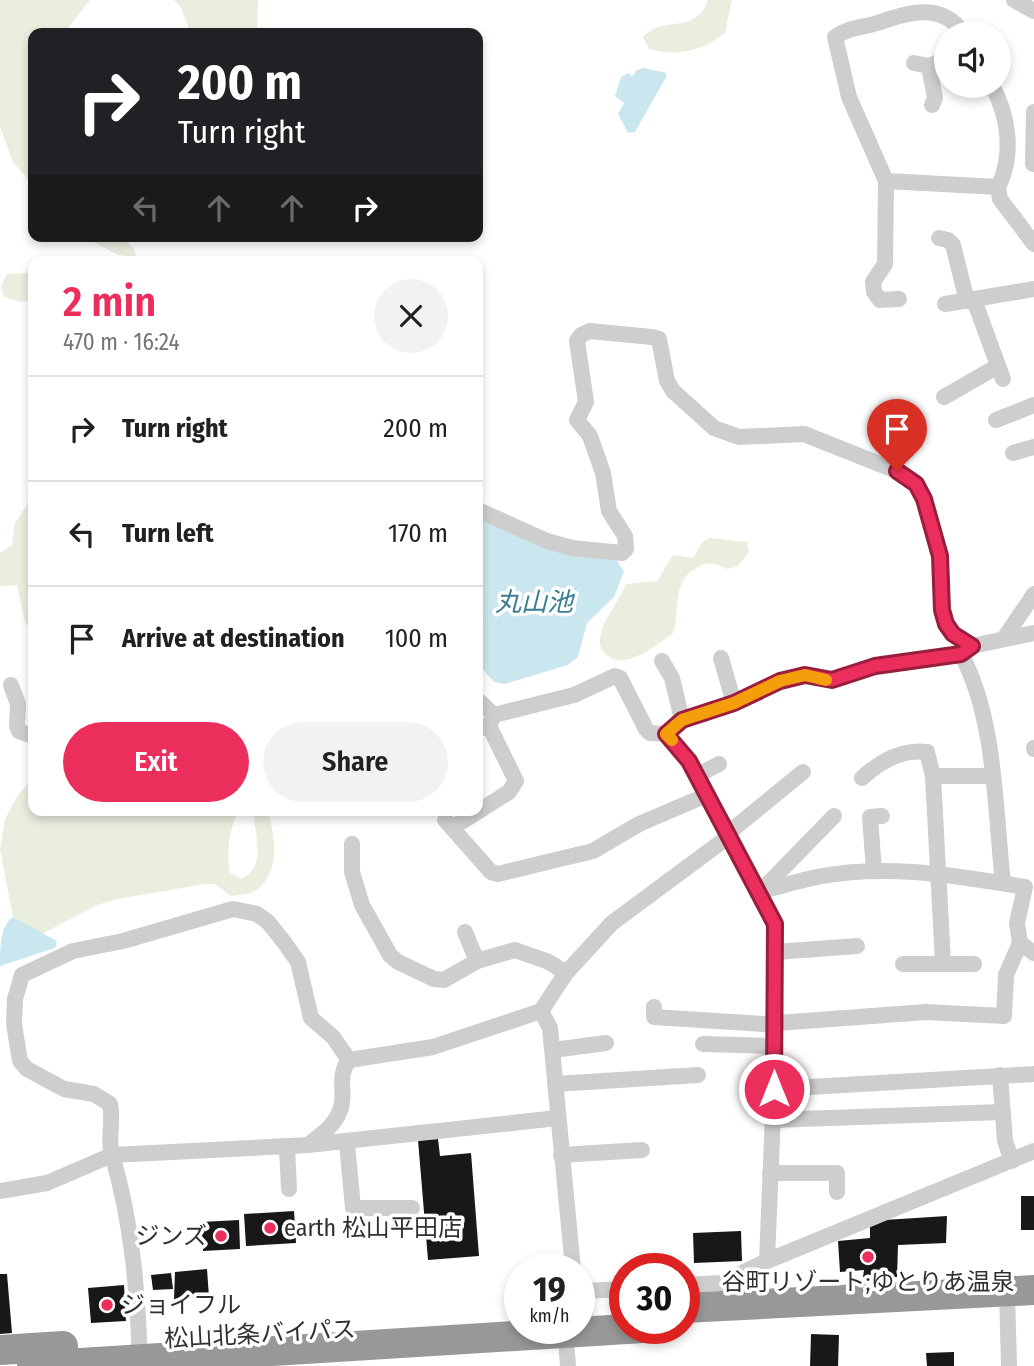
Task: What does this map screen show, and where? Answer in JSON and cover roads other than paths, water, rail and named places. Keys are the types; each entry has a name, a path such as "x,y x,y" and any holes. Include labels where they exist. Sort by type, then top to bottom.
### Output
{"highway":[{"path":"700,1303 722,1295 1021,1299"},
{"path":"700,1324 1021,1299"},
{"name":"松山北条バイパス","path":"32,1366 504,1320"},
{"name":"松山北条バイパス","path":"0,1350 140,1355 504,1321"}],"street":[{"path":"1014,0 1034,11"},
{"path":"899,299 880,300 874,292 873,282 885,264 886,181 849,97 835,37 851,28 880,22 923,6 954,21"},
{"path":"934,62 922,65 934,95"},
{"path":"932,104 935,98"},
{"path":"997,98 1006,123 1006,172 998,187 1000,199 1034,244"},
{"path":"1006,172 1017,165 1033,164 1034,112"},
{"path":"886,181 998,187"},
{"path":"939,238 948,240 953,245 1000,373 944,397"},
{"path":"945,304 1034,289"},
{"path":"483,512 547,541 572,548 622,553 626,549 625,536 609,511 603,473 590,436 577,420 586,402 578,341 581,335 590,331 659,339 667,381 673,391 714,428 739,437 804,434 897,471 916,484 924,499 940,556 942,610 946,624 966,650 981,699 1003,883"},
{"path":"996,421 1034,405"},
{"path":"1013,453 1034,447"},
{"path":"1005,637 1034,594"},
{"path":"483,806 509,792 516,782 487,724 574,695 615,676 620,678 646,729 650,733 666,734 682,720 734,703 780,681 805,675 832,680 875,666 966,650 1005,637 1034,633"},
{"path":"721,658 734,703"},
{"path":"662,661 672,678 682,720"},
{"path":"12,685 18,704 17,726 19,731 28,734"},
{"path":"666,734 707,794 775,924 774,1089 767,1261"},
{"path":"862,778 881,761 919,751 927,752 933,776 943,963"},
{"path":"696,776 719,764"},
{"path":"349,1060 457,1040 541,1012 566,973 612,923 728,836 803,772"},
{"path":"933,776 991,776"},
{"path":"463,816 448,824 491,872 498,874 593,851 639,824 707,794"},
{"path":"760,892 834,816"},
{"path":"874,871 870,817 882,816"},
{"path":"352,844 355,887 390,955 435,979 444,980 477,961 515,950 549,962 566,973"},
{"path":"654,1007 654,1017 703,1015 775,1023 926,1012 1004,1017 1006,975 1020,943 1017,923 1030,881 1003,883 874,871 817,877 760,892"},
{"path":"140,1355 123,1191 108,1141 112,1114 110,1104 94,1094 64,1089 27,1069 16,1050 15,999 22,975 73,951 123,941 233,909 251,912 268,922 298,962 311,1018 333,1037 349,1060"},
{"path":"465,932 477,961"},
{"path":"1020,943 1034,953"},
{"path":"776,952 857,946"},
{"path":"903,964 974,964"},
{"path":"541,1012 550,1028 553,1050 571,1253"},
{"path":"553,1050 607,1043"},
{"path":"703,1044 775,1046"},
{"path":"309,1145 339,1114 342,1102 341,1075 349,1060"},
{"path":"1000,1074 1005,1141 1012,1161"},
{"path":"774,1089 1034,1074"},
{"path":"555,1084 698,1075"},
{"path":"772,1120 1001,1111"},
{"path":"0,1191 47,1183 112,1155 287,1148 558,1118"},
{"path":"347,1143 353,1208 412,1208"},
{"path":"287,1148 289,1189"},
{"path":"561,1155 642,1150"},
{"path":"700,1289 722,1295 767,1261 1034,1151"},
{"path":"770,1173 837,1173 837,1192"},
{"path":"1009,1366 1021,1299"},
{"path":"568,1366 572,1344"}],"water":[{"path":"644,68 666,73 666,77 635,132 628,133 618,114 624,103 615,96 621,77 629,73 632,77 637,70"},
{"name":"丸山池","path":"483,519 614,557 624,571 614,597 587,623 578,657 568,665 505,684 494,682 483,670"},
{"path":"13,917 57,941 55,948 0,966 3,932"}],"place":[{"name":"earth 松山平田店","path":"270,1228"},
{"name":"ジンズ","path":"221,1236"},
{"name":"谷町リゾート;ゆとりあ温泉","path":"868,1257"},
{"name":"ジョイフル","path":"107,1305"}]}
